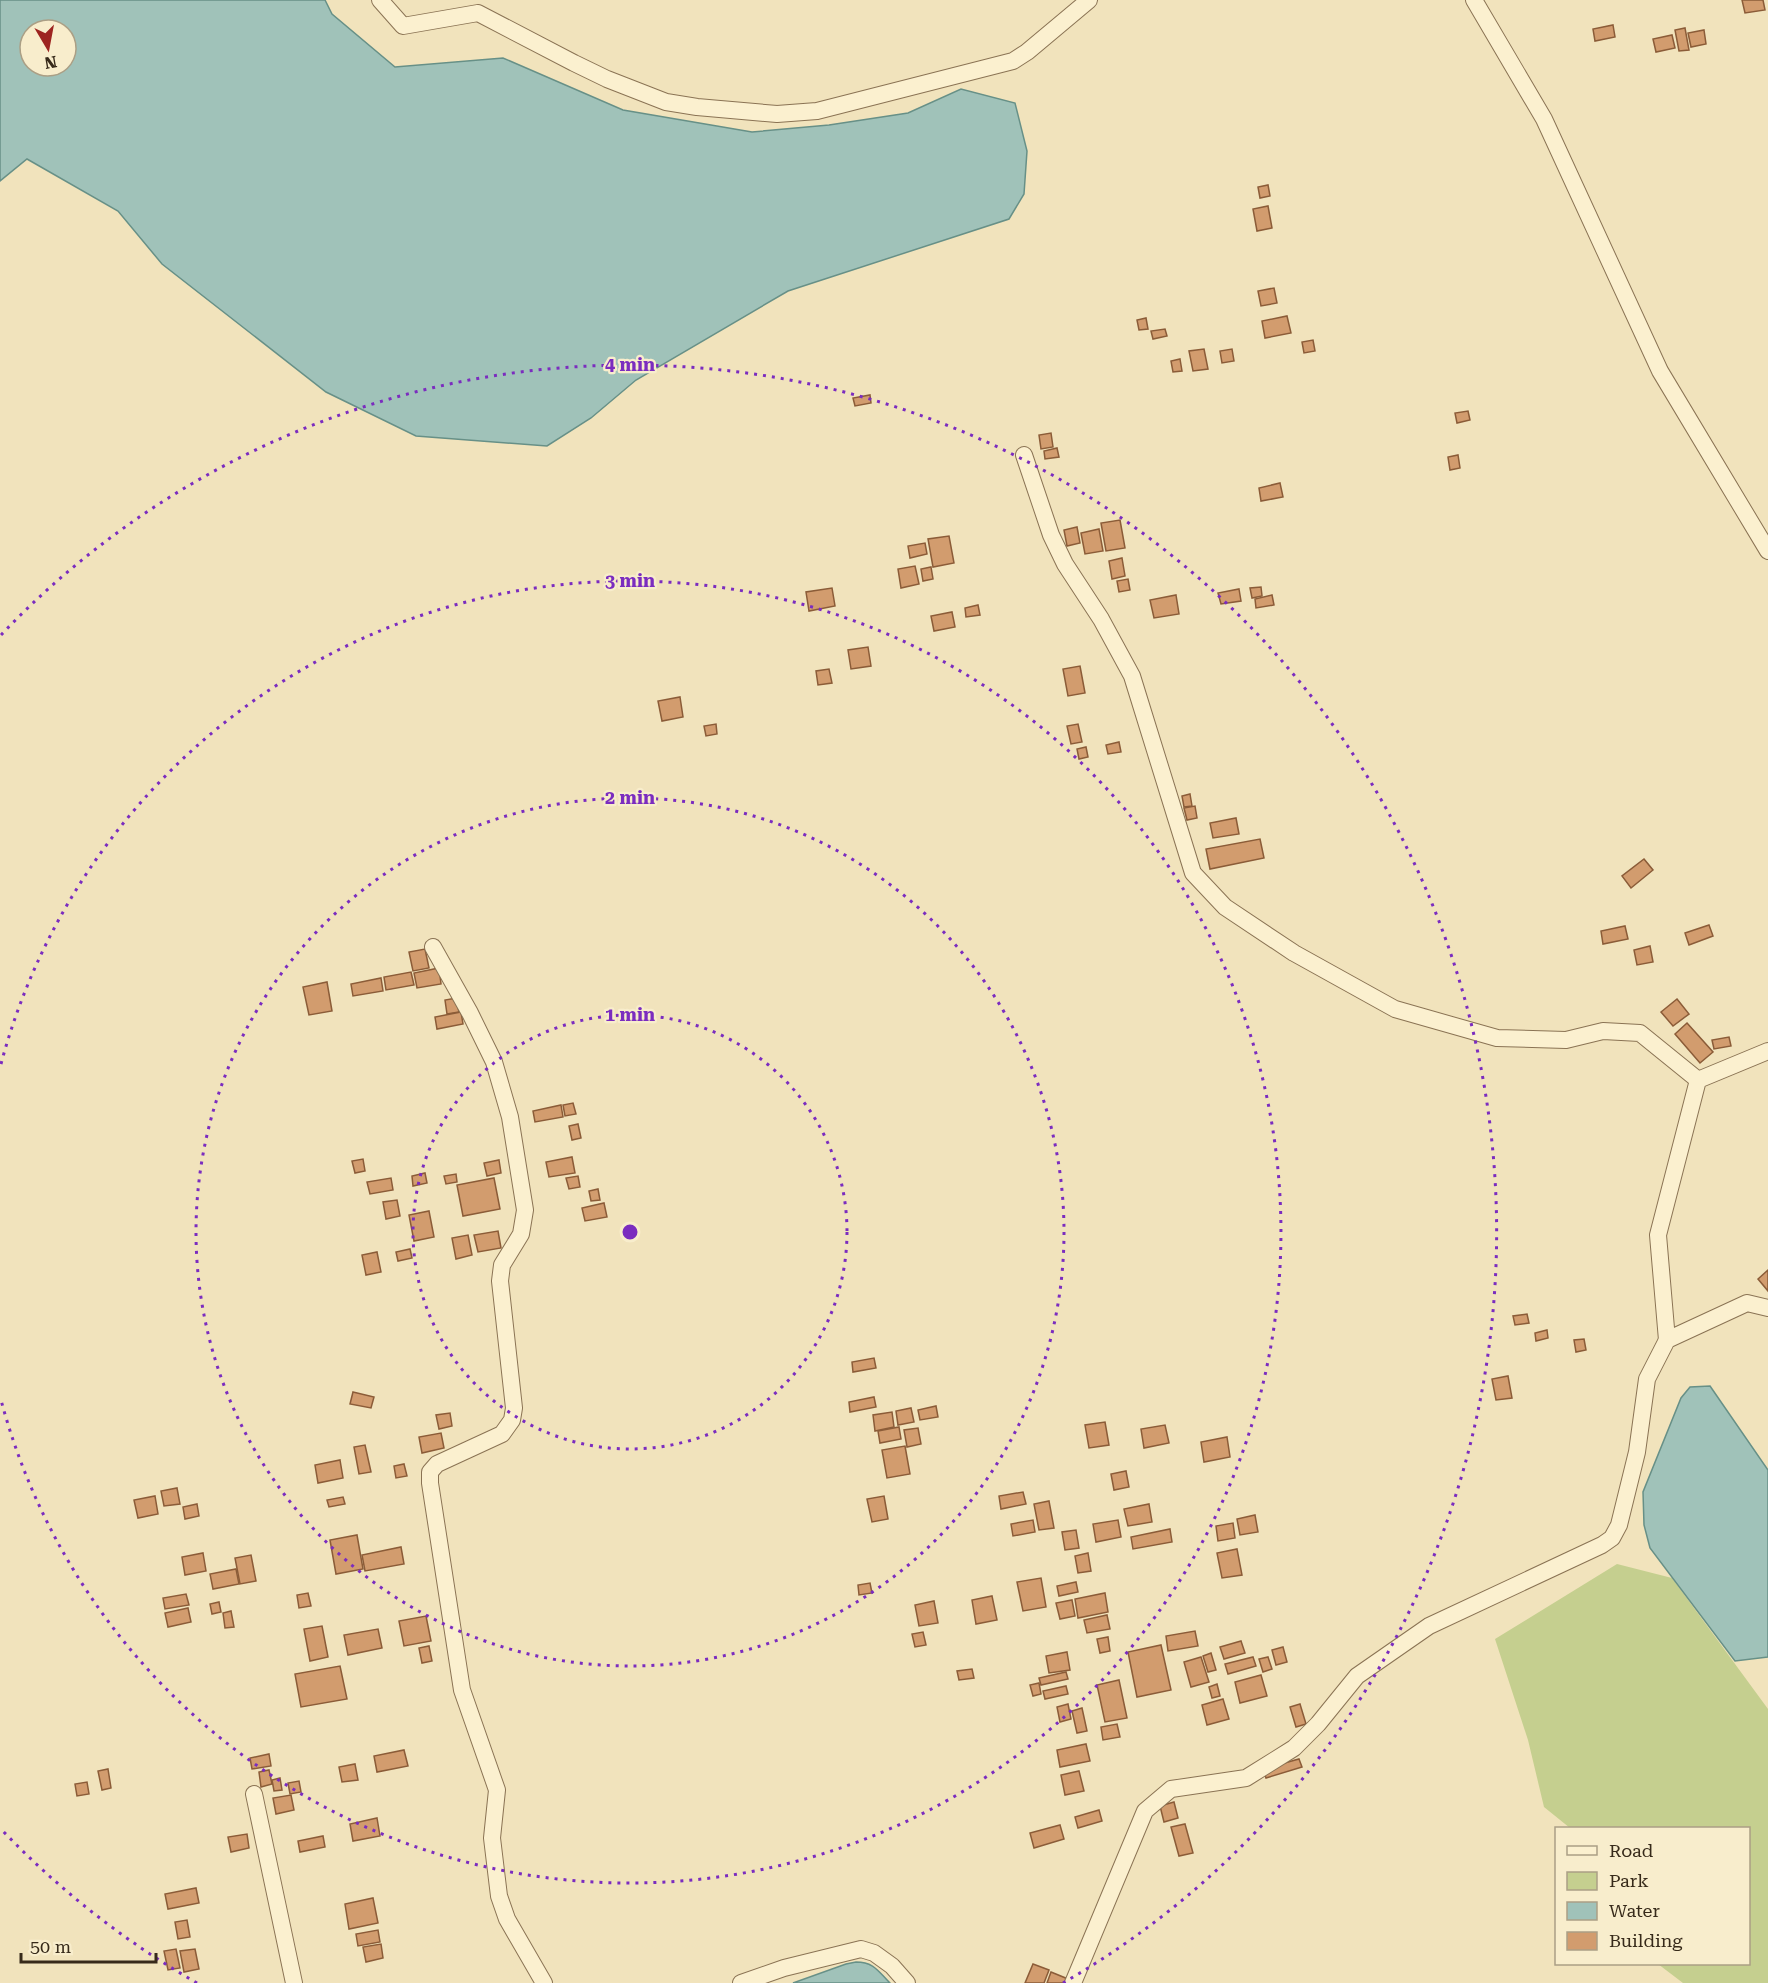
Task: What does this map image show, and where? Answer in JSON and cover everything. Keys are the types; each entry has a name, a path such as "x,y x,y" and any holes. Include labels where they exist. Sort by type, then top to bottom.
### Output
{"street":[{"path":"380,0 403,26 478,13 574,63 666,102 777,114 817,111 1013,61 1089,0"},
{"path":"1474,0 1544,119 1660,371 1768,551"},
{"path":"1024,454 1051,535 1065,564 1101,619 1131,676 1193,873 1225,907 1294,953 1395,1009 1497,1038 1566,1040 1603,1031 1641,1033 1698,1080"},
{"path":"433,947 494,1062 510,1118 525,1210 521,1234 502,1265 500,1281 514,1408 512,1420 502,1434 437,1464 430,1473 430,1483 462,1690 497,1790 492,1838 499,1896 507,1919 544,1983"},
{"path":"1698,1080 1768,1051"},
{"path":"1073,1983 1145,1811 1171,1790 1246,1778 1294,1749 1318,1724 1357,1676 1429,1626 1602,1545 1612,1538 1619,1525 1637,1452 1647,1379 1667,1340 1658,1235 1698,1080"},
{"path":"1667,1340 1747,1303 1768,1308"},
{"path":"254,1794 294,1983"},
{"path":"741,1983 784,1968 861,1949 874,1953 892,1966 907,1983"}],"green space":[{"path":"1617,1564 1672,1578 1768,1709 1768,1983 1683,1983 1659,1965 1750,1965 1750,1827 1569,1827 1544,1807 1528,1740 1495,1639"}],"water":[{"path":"0,0 325,0 332,14 395,67 503,58 623,110 752,132 829,125 908,113 961,89 1015,103 1027,151 1024,194 1009,219 788,291 636,380 591,418 547,446 416,436 326,392 162,264 118,211 27,159 0,181"},
{"path":"1710,1386 1768,1470 1768,1657 1735,1661 1650,1548 1644,1525 1643,1492 1681,1398 1690,1387"},
{"path":"856,1962 872,1965 890,1983 793,1983 846,1964"}],"building":[{"path":"1742,0 1763,0 1765,10 1745,13"},
{"path":"1613,25 1615,37 1595,41 1593,29"},
{"path":"1685,28 1689,50 1679,51 1675,30"},
{"path":"1704,30 1706,44 1691,47 1688,33"},
{"path":"1672,35 1675,48 1656,52 1653,39"},
{"path":"1268,185 1270,196 1260,198 1258,187"},
{"path":"1268,206 1272,228 1257,231 1253,209"},
{"path":"1274,288 1277,303 1261,306 1258,291"},
{"path":"1287,316 1291,333 1265,338 1262,321"},
{"path":"1146,318 1148,329 1139,330 1137,320"},
{"path":"1165,329 1167,336 1153,339 1151,331"},
{"path":"1313,340 1315,351 1304,353 1302,342"},
{"path":"1204,349 1208,369 1193,371 1189,351"},
{"path":"1232,349 1234,361 1222,363 1220,351"},
{"path":"1180,359 1182,371 1173,372 1171,361"},
{"path":"870,395 871,403 855,406 853,398"},
{"path":"1468,411 1470,420 1457,423 1455,413"},
{"path":"1051,433 1053,447 1041,449 1039,435"},
{"path":"1057,448 1059,457 1045,459 1044,451"},
{"path":"1458,455 1460,468 1450,470 1448,457"},
{"path":"1280,483 1283,497 1261,501 1259,488"},
{"path":"1120,520 1125,548 1106,551 1101,523"},
{"path":"1077,527 1080,543 1067,546 1064,530"},
{"path":"1099,529 1103,551 1085,554 1081,533"},
{"path":"949,536 954,563 933,567 928,539"},
{"path":"925,543 927,554 910,558 908,546"},
{"path":"1122,558 1125,576 1112,579 1109,561"},
{"path":"915,566 919,584 901,588 898,569"},
{"path":"931,567 933,579 923,581 921,569"},
{"path":"1128,579 1130,590 1119,592 1117,581"},
{"path":"1261,587 1262,596 1252,598 1250,588"},
{"path":"832,588 835,606 809,611 806,592"},
{"path":"1239,589 1241,601 1221,604 1218,593"},
{"path":"1176,595 1179,614 1154,618 1150,600"},
{"path":"1272,595 1274,605 1256,608 1255,599"},
{"path":"978,605 980,615 966,617 965,608"},
{"path":"952,612 955,627 934,631 931,616"},
{"path":"868,647 871,666 851,669 848,650"},
{"path":"1080,666 1085,693 1068,696 1063,669"},
{"path":"829,669 832,683 818,685 816,671"},
{"path":"680,697 683,717 662,721 658,701"},
{"path":"716,724 717,734 706,736 704,726"},
{"path":"1078,724 1082,742 1071,744 1067,726"},
{"path":"1119,742 1121,752 1108,754 1106,745"},
{"path":"1086,747 1088,757 1079,759 1077,749"},
{"path":"1190,794 1192,806 1184,807 1182,796"},
{"path":"1195,806 1197,818 1187,820 1184,808"},
{"path":"1236,818 1239,834 1213,838 1210,823"},
{"path":"1260,839 1264,858 1210,869 1206,849"},
{"path":"1644,859 1653,870 1631,888 1622,876"},
{"path":"1709,925 1713,936 1689,945 1685,933"},
{"path":"1625,926 1628,939 1603,944 1601,931"},
{"path":"1650,946 1653,962 1637,965 1634,950"},
{"path":"425,949 429,968 413,971 409,952"},
{"path":"439,968 441,984 417,988 414,973"},
{"path":"411,972 414,985 386,990 384,977"},
{"path":"381,978 383,991 353,996 351,984"},
{"path":"327,982 332,1011 309,1015 303,987"},
{"path":"456,998 459,1012 447,1014 445,1000"},
{"path":"1677,999 1689,1014 1673,1026 1661,1012"},
{"path":"461,1012 463,1024 437,1029 435,1017"},
{"path":"1687,1023 1713,1052 1700,1063 1675,1034"},
{"path":"1729,1037 1731,1046 1714,1049 1712,1040"},
{"path":"573,1103 576,1114 565,1116 563,1105"},
{"path":"561,1105 563,1117 535,1122 533,1111"},
{"path":"578,1124 581,1138 572,1140 569,1126"},
{"path":"572,1157 575,1173 549,1177 546,1162"},
{"path":"363,1159 365,1171 355,1173 352,1161"},
{"path":"499,1160 501,1173 487,1176 484,1163"},
{"path":"425,1173 427,1183 413,1186 412,1176"},
{"path":"456,1174 457,1182 446,1184 444,1176"},
{"path":"578,1176 580,1187 569,1189 566,1178"},
{"path":"391,1178 393,1190 370,1194 367,1182"},
{"path":"494,1178 500,1209 463,1216 457,1185"},
{"path":"598,1189 600,1200 591,1201 589,1191"},
{"path":"397,1200 400,1216 386,1219 383,1202"},
{"path":"604,1203 607,1217 585,1221 582,1208"},
{"path":"429,1211 434,1237 414,1241 409,1215"},
{"path":"498,1231 501,1248 478,1252 474,1235"},
{"path":"468,1235 472,1255 456,1259 452,1238"},
{"path":"410,1249 412,1258 398,1261 396,1252"},
{"path":"377,1252 381,1272 366,1275 362,1255"},
{"path":"1768,1270 1768,1291 1758,1279"},
{"path":"1527,1314 1529,1323 1515,1325 1513,1316"},
{"path":"1547,1330 1548,1338 1536,1341 1535,1333"},
{"path":"1584,1339 1586,1350 1576,1352 1574,1340"},
{"path":"874,1358 876,1368 853,1372 852,1362"},
{"path":"1508,1376 1512,1398 1496,1400 1492,1379"},
{"path":"353,1392 374,1397 371,1408 350,1404"},
{"path":"874,1397 876,1407 850,1412 849,1402"},
{"path":"936,1406 938,1417 920,1420 918,1410"},
{"path":"911,1408 914,1422 898,1425 896,1411"},
{"path":"892,1412 894,1427 875,1431 873,1415"},
{"path":"450,1413 452,1426 439,1429 436,1415"},
{"path":"1105,1422 1109,1445 1089,1448 1085,1425"},
{"path":"1165,1425 1169,1443 1144,1448 1141,1429"},
{"path":"899,1427 901,1439 880,1443 878,1431"},
{"path":"918,1428 921,1444 907,1447 904,1430"},
{"path":"441,1433 444,1448 422,1453 419,1437"},
{"path":"1227,1437 1230,1457 1204,1462 1201,1442"},
{"path":"365,1445 371,1472 359,1474 354,1447"},
{"path":"905,1446 910,1474 887,1478 882,1450"},
{"path":"340,1460 343,1478 318,1483 315,1465"},
{"path":"404,1464 407,1476 396,1478 394,1466"},
{"path":"1126,1471 1129,1487 1114,1490 1111,1474"},
{"path":"177,1488 180,1504 164,1506 161,1491"},
{"path":"1023,1492 1026,1504 1001,1509 999,1496"},
{"path":"155,1496 158,1514 138,1518 134,1500"},
{"path":"884,1496 888,1519 872,1522 867,1499"},
{"path":"343,1497 345,1504 329,1507 327,1500"},
{"path":"1049,1501 1054,1528 1039,1530 1034,1504"},
{"path":"197,1504 199,1516 185,1519 183,1507"},
{"path":"1149,1504 1152,1522 1128,1526 1124,1509"},
{"path":"1255,1515 1258,1532 1240,1535 1237,1519"},
{"path":"1033,1520 1035,1532 1013,1536 1011,1524"},
{"path":"1118,1520 1121,1537 1096,1542 1093,1524"},
{"path":"1233,1523 1235,1538 1218,1541 1216,1526"},
{"path":"1170,1529 1172,1542 1133,1549 1131,1537"},
{"path":"1076,1530 1079,1548 1065,1550 1062,1532"},
{"path":"357,1535 363,1569 336,1574 330,1540"},
{"path":"401,1547 404,1564 365,1571 362,1555"},
{"path":"1237,1549 1242,1575 1222,1578 1217,1553"},
{"path":"203,1553 206,1571 185,1575 182,1557"},
{"path":"1088,1553 1091,1571 1078,1573 1075,1556"},
{"path":"251,1555 256,1581 240,1584 235,1558"},
{"path":"236,1569 239,1584 213,1589 210,1574"},
{"path":"1041,1578 1046,1607 1023,1611 1017,1582"},
{"path":"1076,1582 1078,1592 1059,1596 1057,1586"},
{"path":"870,1583 872,1593 859,1595 858,1585"},
{"path":"308,1593 311,1606 299,1608 297,1595"},
{"path":"1105,1593 1108,1612 1078,1618 1075,1599"},
{"path":"186,1594 189,1605 165,1609 163,1598"},
{"path":"992,1596 997,1620 976,1624 972,1600"},
{"path":"1072,1600 1075,1616 1060,1619 1056,1603"},
{"path":"934,1601 938,1623 919,1626 915,1605"},
{"path":"219,1602 221,1612 212,1614 210,1604"},
{"path":"188,1608 191,1622 168,1627 165,1613"},
{"path":"231,1611 234,1627 225,1628 223,1613"},
{"path":"1107,1615 1110,1629 1087,1633 1084,1620"},
{"path":"426,1616 431,1641 404,1646 399,1621"},
{"path":"322,1626 328,1657 310,1661 304,1629"},
{"path":"378,1629 382,1648 348,1655 344,1635"},
{"path":"1195,1631 1198,1646 1168,1651 1166,1636"},
{"path":"923,1632 926,1645 915,1647 912,1634"},
{"path":"1108,1637 1110,1651 1100,1653 1097,1639"},
{"path":"1241,1641 1245,1653 1224,1659 1220,1647"},
{"path":"1161,1645 1171,1690 1137,1697 1128,1652"},
{"path":"429,1646 432,1661 422,1663 419,1648"},
{"path":"1283,1647 1287,1662 1276,1665 1272,1650"},
{"path":"1067,1652 1070,1670 1049,1673 1046,1656"},
{"path":"1211,1653 1216,1670 1208,1672 1203,1656"},
{"path":"1201,1657 1209,1682 1191,1687 1184,1662"},
{"path":"1253,1657 1256,1666 1228,1674 1225,1664"},
{"path":"1268,1657 1272,1669 1263,1672 1259,1659"},
{"path":"340,1666 347,1699 301,1707 295,1674"},
{"path":"972,1669 974,1678 959,1680 957,1671"},
{"path":"1066,1672 1068,1679 1041,1685 1039,1678"},
{"path":"1261,1675 1267,1696 1240,1703 1235,1682"},
{"path":"1119,1680 1127,1718 1105,1722 1097,1685"},
{"path":"1039,1683 1041,1694 1033,1696 1030,1685"},
{"path":"1217,1684 1220,1696 1212,1698 1209,1687"},
{"path":"1066,1686 1068,1694 1045,1699 1043,1691"},
{"path":"1223,1699 1229,1719 1207,1725 1202,1705"},
{"path":"1068,1704 1071,1719 1060,1722 1057,1707"},
{"path":"1300,1704 1306,1724 1296,1727 1290,1707"},
{"path":"1082,1708 1087,1731 1077,1733 1072,1711"},
{"path":"1117,1724 1120,1737 1103,1740 1101,1727"},
{"path":"1086,1744 1090,1761 1060,1767 1057,1750"},
{"path":"404,1750 408,1766 377,1772 374,1756"},
{"path":"269,1754 271,1766 252,1769 250,1758"},
{"path":"1299,1759 1302,1767 1266,1778 1263,1769"},
{"path":"355,1764 358,1780 342,1782 339,1767"},
{"path":"108,1769 111,1788 102,1790 98,1771"},
{"path":"269,1770 272,1784 261,1787 259,1772"},
{"path":"1079,1771 1084,1791 1065,1795 1061,1775"},
{"path":"280,1778 282,1790 274,1791 272,1780"},
{"path":"299,1781 301,1792 290,1794 288,1783"},
{"path":"87,1782 89,1794 77,1796 75,1784"},
{"path":"291,1795 294,1810 276,1814 273,1798"},
{"path":"1174,1802 1178,1818 1164,1822 1160,1806"},
{"path":"1099,1810 1102,1821 1078,1828 1075,1817"},
{"path":"377,1818 380,1836 353,1841 350,1824"},
{"path":"1185,1824 1193,1853 1179,1856 1171,1827"},
{"path":"1060,1825 1064,1839 1034,1848 1030,1833"},
{"path":"247,1834 249,1848 231,1852 228,1837"},
{"path":"323,1836 325,1847 300,1852 298,1841"},
{"path":"196,1888 199,1903 168,1909 165,1894"},
{"path":"373,1898 378,1923 349,1929 345,1904"},
{"path":"187,1920 190,1937 178,1939 175,1922"},
{"path":"378,1930 380,1942 358,1946 356,1934"},
{"path":"381,1944 383,1958 366,1962 363,1947"},
{"path":"176,1949 180,1968 168,1970 164,1951"},
{"path":"195,1949 199,1969 184,1972 180,1951"},
{"path":"1033,1964 1049,1970 1044,1983 1025,1983"},
{"path":"1051,1972 1068,1979 1066,1983 1047,1983"}]}
